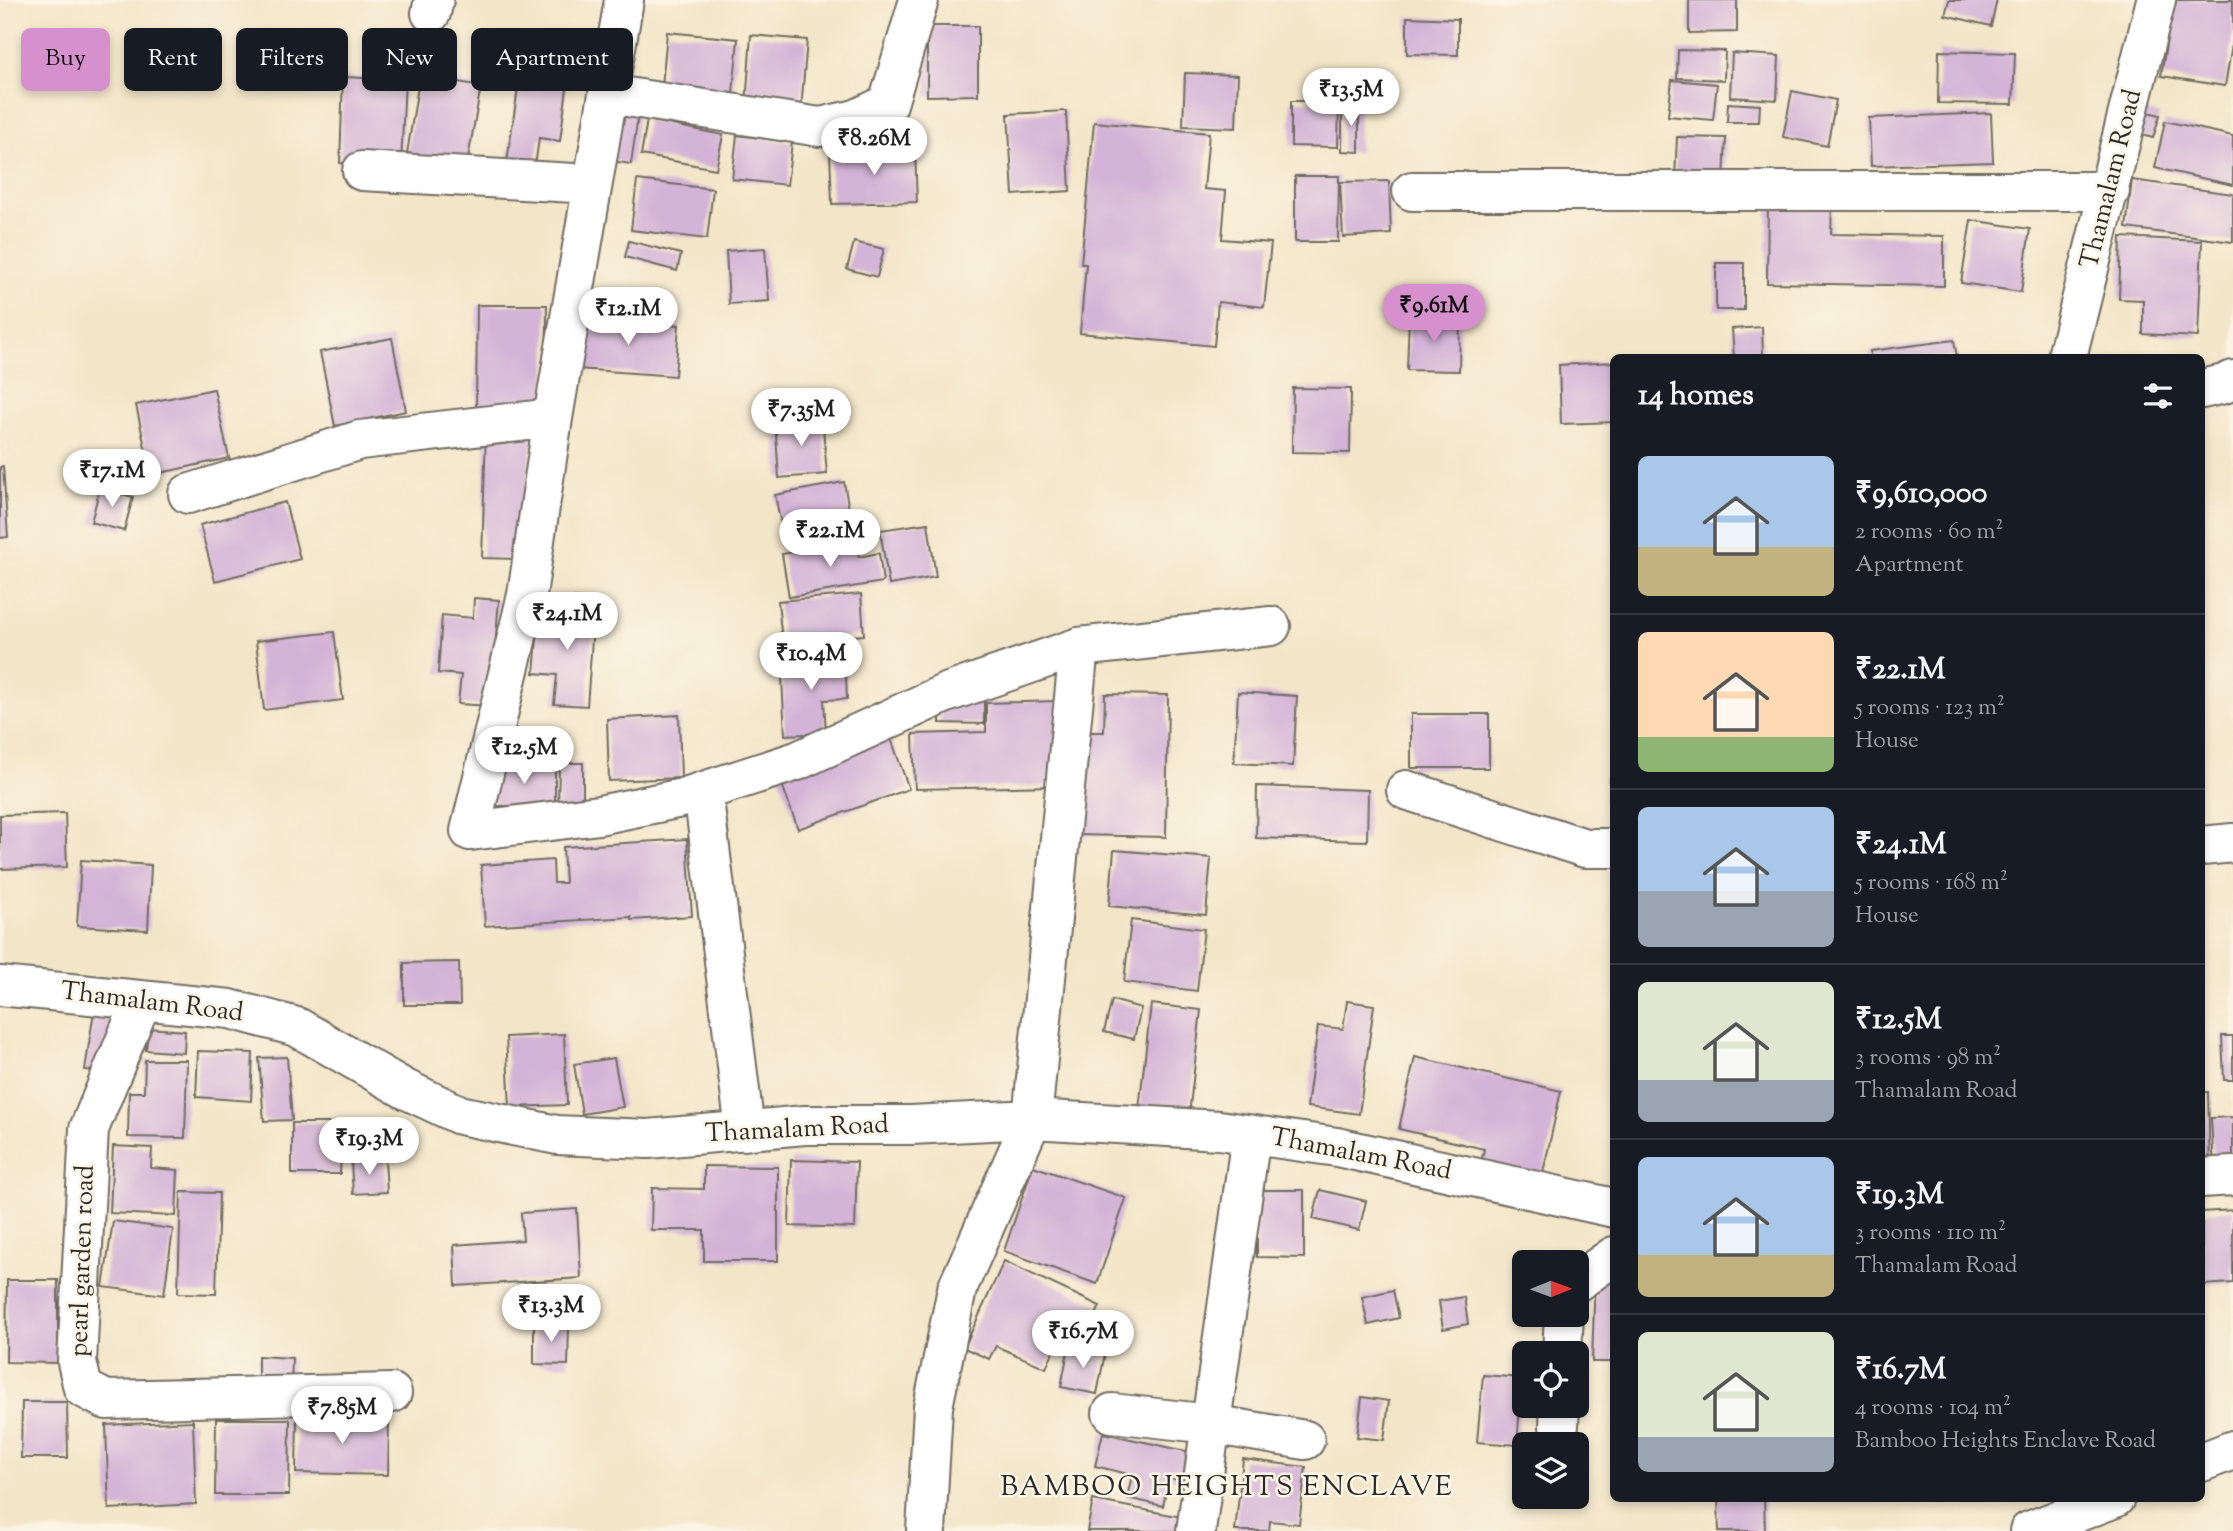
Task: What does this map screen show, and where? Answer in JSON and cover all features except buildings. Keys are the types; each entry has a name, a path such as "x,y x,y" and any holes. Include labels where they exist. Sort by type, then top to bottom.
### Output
{"street":[{"path":"624,0 527,595 470,831 599,815 703,791 797,761 946,693 1079,647 1271,626"},
{"path":"608,94 820,127 856,119 888,104 919,0"},
{"name":"Thamalam Road","path":"2068,354 2156,0"},
{"path":"362,171 592,184"},
{"path":"1412,191 2109,191"},
{"path":"2205,388 2233,380"},
{"path":"188,494 360,440 554,418"},
{"path":"926,1531 933,1407 957,1289 1031,1119 1079,647"},
{"path":"1406,790 1585,848 1610,848"},
{"path":"703,791 746,1130"},
{"path":"2205,846 2233,843"},
{"name":"Thamalam Road","path":"0,986 230,1009 297,1027 405,1089 460,1115 557,1135 648,1139 804,1125 911,1125 1031,1119 1219,1130 1337,1147 1610,1207"},
{"name":"pearl garden road","path":"142,1000 89,1129 77,1362 83,1388 106,1400 392,1393"},
{"path":"1196,1531 1251,1135"},
{"path":"2205,1178 2233,1175"},
{"path":"1589,1274 1610,1259"},
{"path":"1112,1413 1211,1424 1305,1440"},
{"path":"2205,1461 2233,1450"},
{"path":"2029,1531 2105,1502"}],"district":[{"name":"BAMBOO HEIGHTS ENCLAVE","path":"1227,1488"}]}
